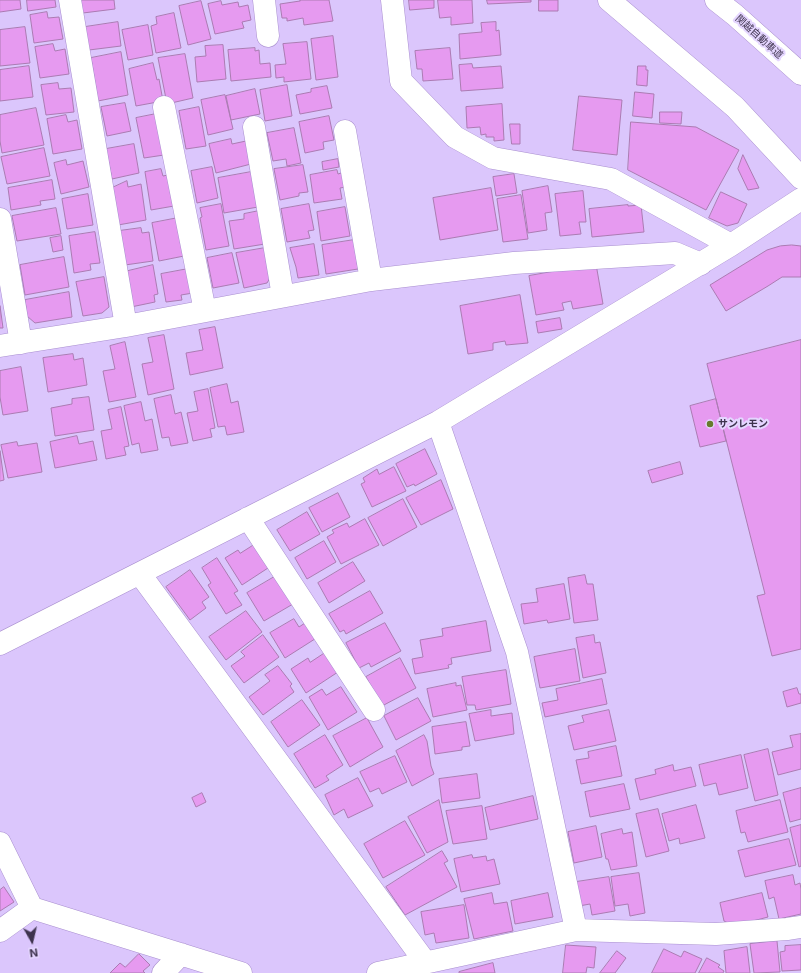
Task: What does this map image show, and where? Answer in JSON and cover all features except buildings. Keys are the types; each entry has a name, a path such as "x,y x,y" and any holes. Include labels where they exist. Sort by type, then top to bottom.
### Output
{"main road":[{"path":"70,0 126,326"},
{"path":"264,0 268,36"},
{"path":"392,0 401,80 455,137 493,158 611,179 731,246"},
{"path":"609,0 735,107 801,178"},
{"name":"関越自動車道","path":"716,0 801,74"},
{"path":"164,106 205,311"},
{"path":"254,127 283,296"},
{"path":"345,131 371,280"},
{"path":"0,644 438,422 731,246 801,199"},
{"path":"0,219 5,276 21,343"},
{"path":"0,346 126,326 371,280 514,263 675,253 701,264"},
{"path":"438,422 517,652 576,930"},
{"path":"248,518 374,710"},
{"path":"140,574 426,964"},
{"path":"0,843 32,908 241,973"},
{"path":"0,931 32,908"},
{"path":"378,973 404,971 426,964 576,930 716,934 801,927"},
{"path":"163,973 181,954"}],"place":[{"name":"サンレモン","path":"710,424"}]}
